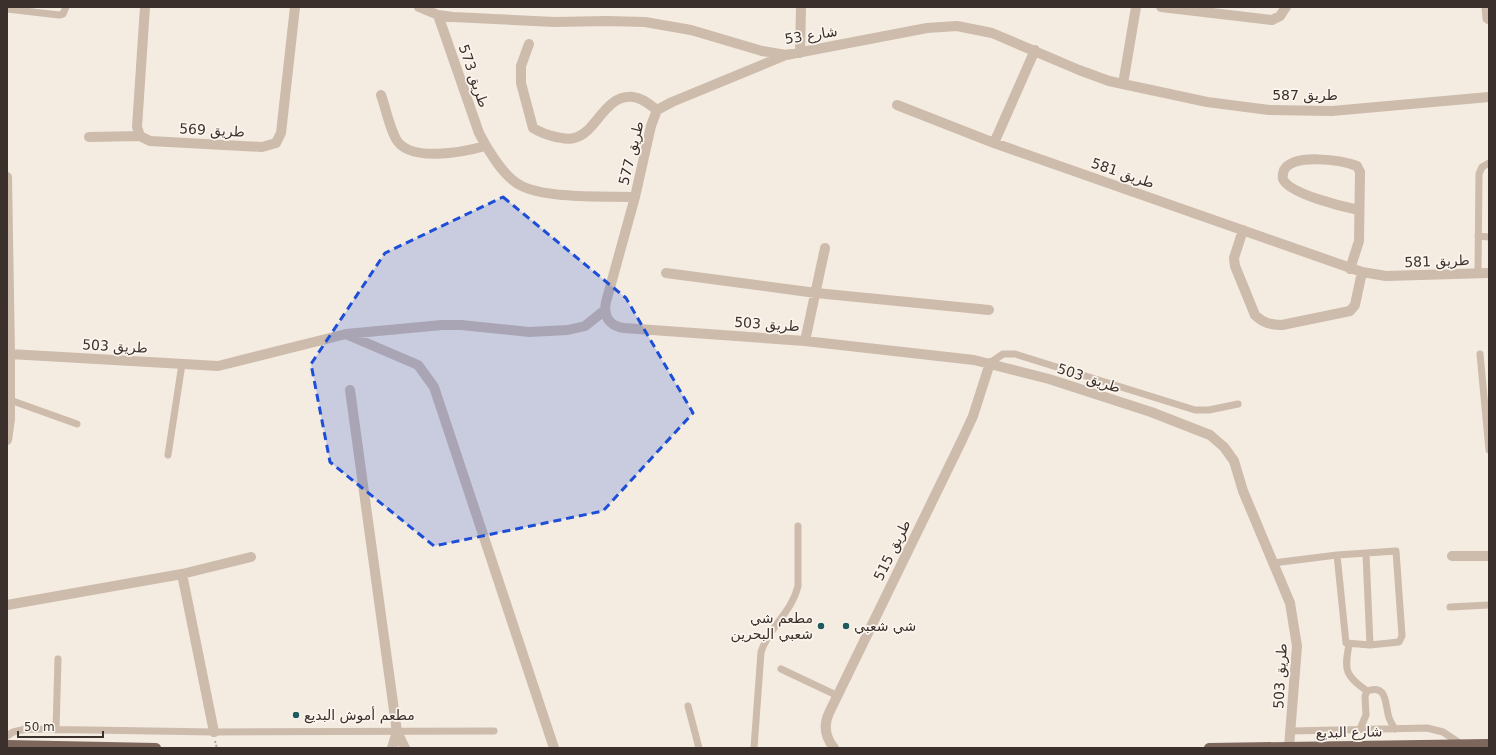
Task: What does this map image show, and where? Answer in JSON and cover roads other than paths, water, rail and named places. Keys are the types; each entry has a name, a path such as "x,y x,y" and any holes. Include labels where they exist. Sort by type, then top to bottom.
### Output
{"main road":[{"name":"شارع البديع","path":"1209,748 1461,744 1484,745"},
{"path":"7,745 156,748"}],"street":[{"path":"140,136 137,128 145,7"},
{"name":"طريق 569","path":"89,137 140,136 150,141 262,147 276,143 281,133 295,7"},
{"name":"شارع 53","path":"419,7 438,15 510,21 645,22 691,30 762,51 786,55 927,28 957,26 992,33 1079,70 1123,84"},
{"path":"800,53 801,7"},
{"path":"1123,84 1136,7"},
{"path":"1161,7 1272,20 1280,16 1286,7"},
{"name":"طريق 573","path":"438,15 479,133 485,146 509,177 519,185 544,193 635,197"},
{"path":"529,44 521,66 521,83 533,128 543,134 563,138 574,138 581,136 607,108 620,98 633,97 643,100 658,110"},
{"path":"994,142 1035,50"},
{"name":"طريق 577","path":"605,310 635,197 651,126 658,110 672,102 786,55"},
{"name":"طريق 587","path":"1123,84 1238,106 1300,111 1332,111 1489,97"},
{"path":"382,95 396,140 408,150 432,154 462,153 485,146"},
{"name":"طريق 581","path":"897,105 994,142 1350,269 1386,276 1489,273"},
{"path":"1350,269 1359,241 1360,210 1360,172 1357,166 1341,162 1308,160 1294,162 1287,166 1283,173 1283,179 1287,184 1299,192 1331,204 1360,210"},
{"path":"7,177 10,354 10,400 7,440"},
{"path":"1243,230 1234,258 1235,266 1255,315 1260,320 1272,325 1282,325 1350,311 1355,305 1362,272"},
{"path":"805,341 825,248"},
{"path":"666,273 816,293 989,310"},
{"name":"طريق 503","path":"10,354 218,366 346,334 442,325 461,325 529,332 568,330 585,326 605,310 608,320 612,324 624,328 805,341 951,356 990,363 1151,412 1210,435 1224,447 1234,461 1243,491 1290,603 1297,646 1289,747"},
{"path":"346,334 418,365 434,387 554,748"},
{"name":"طريق 515","path":"834,748 827,737 825,725 836,695 962,440 973,416 990,363"},
{"path":"350,390 397,732 405,748"},
{"path":"1452,556 1489,556"},
{"path":"7,605 182,574 251,557"},
{"path":"182,574 214,732"},
{"path":"392,748 397,732"}],"lane":[{"path":"7,9 41,10 60,15 63,14 66,7"},
{"path":"1485,7 1486,19 1489,21"},
{"path":"1478,274 1479,174 1482,167 1489,163"},
{"path":"1478,236 1489,237"},
{"path":"990,363 1003,354 1015,354 1195,410 1209,410 1238,404"},
{"path":"1480,354 1489,450"},
{"path":"168,455 182,364"},
{"path":"10,400 77,424"},
{"path":"754,748 761,652 767,638 788,611 796,595 798,586 798,526"},
{"path":"1272,563 1336,555 1394,551 1397,553 1402,636 1399,642 1370,645 1349,645 1345,641 1336,555"},
{"path":"1366,554 1370,645"},
{"path":"1450,607 1489,605"},
{"path":"1349,645 1346,661 1347,672 1350,678 1367,691"},
{"path":"56,730 58,658"},
{"path":"781,669 836,695"},
{"path":"1367,691 1372,689 1380,690 1384,695 1388,716 1395,729"},
{"path":"1360,729 1366,715 1365,696 1367,691"},
{"path":"688,706 699,748"},
{"path":"1291,731 1360,729 1438,730 1461,744"},
{"path":"7,736 20,730 214,732 494,731"}],"place":[{"name":"مطعم شي شعبي البحرين","path":"821,626"},
{"name":"شي شعبي","path":"846,626"},
{"name":"مطعم أموش البديع","path":"296,715"}]}
